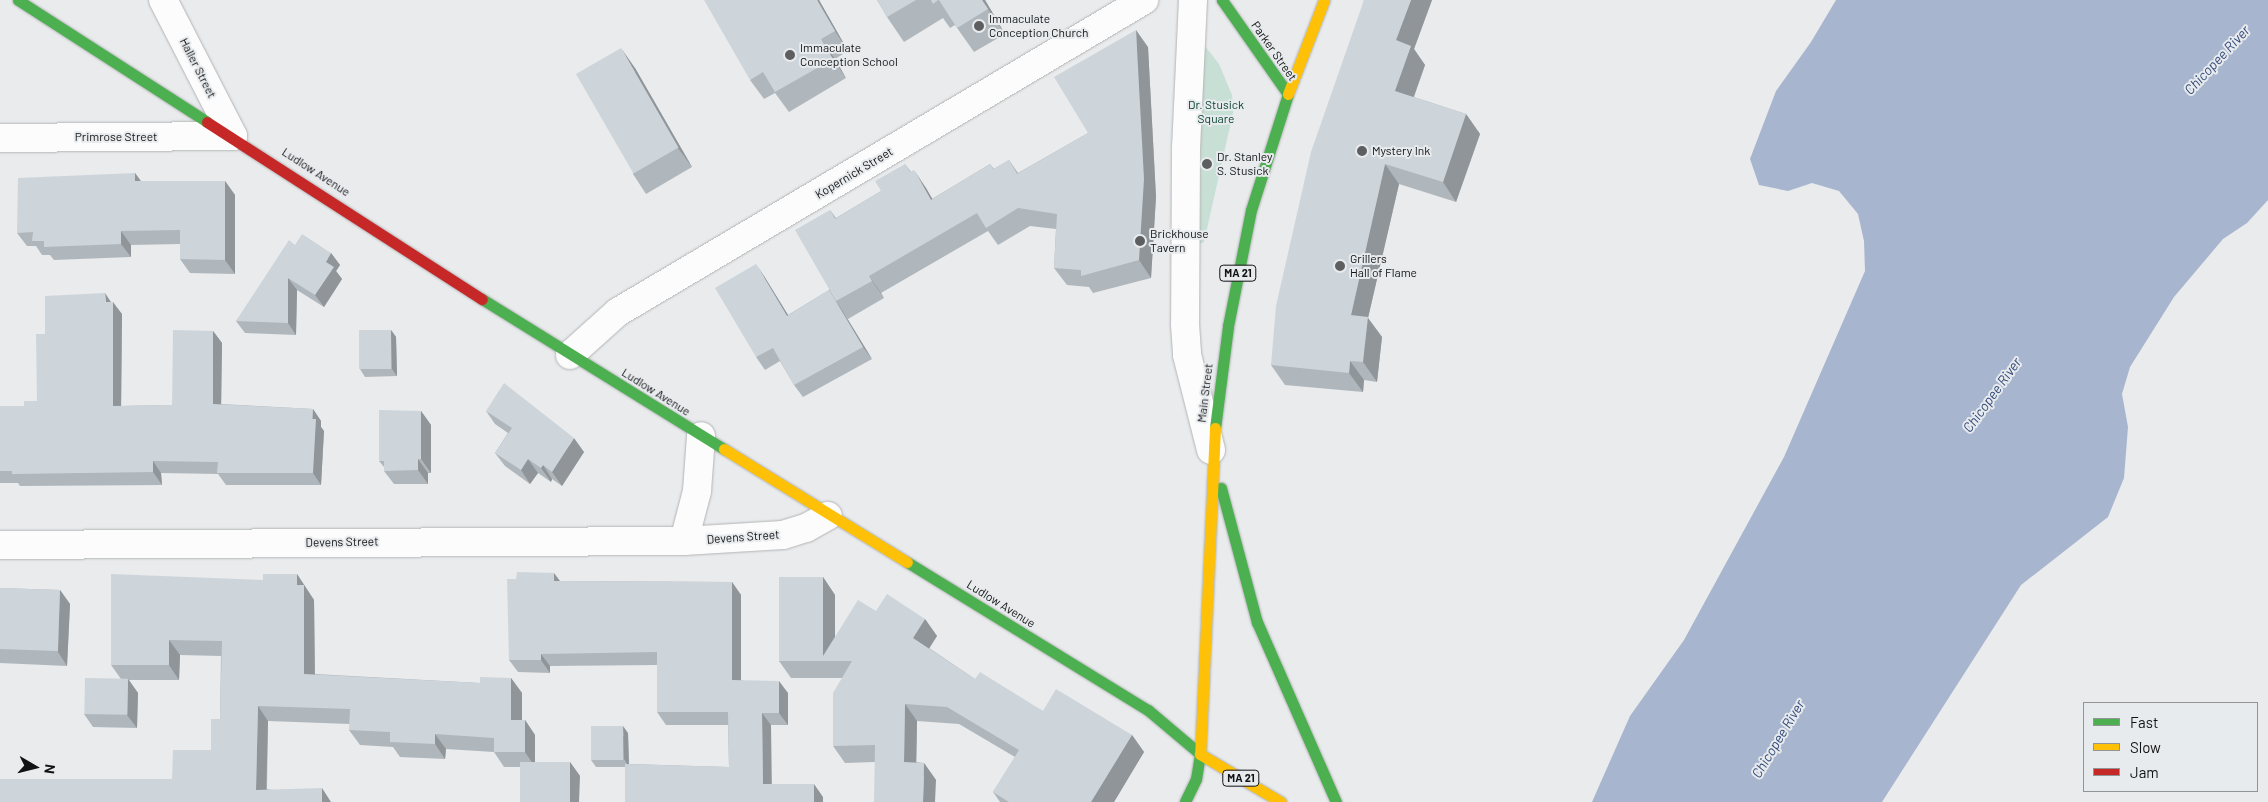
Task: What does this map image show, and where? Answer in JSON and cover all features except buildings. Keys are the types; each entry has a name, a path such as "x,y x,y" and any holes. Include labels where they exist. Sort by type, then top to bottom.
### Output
{"main road":[{"name":"Ludlow Avenue","path":"18,0 233,136 570,355 828,516 1148,710 1200,754 1281,802"},
{"name":"Parker Street","path":"1222,0 1288,94"},
{"name":"Main Street","path":"1186,802 1196,778 1200,754 1213,458 1222,373 1242,252 1262,170 1288,94 1324,0"},
{"path":"1213,458 1257,622 1322,776 1336,802"}],"street":[{"name":"Haller Street","path":"163,0 233,136"},
{"name":"Kopernick Street","path":"570,355 618,312 1144,0"},
{"path":"1193,0 1186,148 1185,324 1187,355 1213,458"},
{"name":"Primrose Street","path":"0,138 233,136"},
{"path":"684,541 697,491 701,436"},
{"name":"Devens Street","path":"0,546 684,541 783,535 806,528 828,516"}],"green space":[{"name":"Dr. Stusick Square","path":"1201,41 1219,64 1232,95 1233,113 1204,242 1200,244"}],"water":[{"name":"Chicopee River","path":"1836,0 2268,0 2268,200 2247,223 2223,239 2174,297 2130,367 2122,394 2128,427 2124,478 2108,517 2021,585 1882,802 1592,802 1630,716 1684,640 1784,457 1865,271 1864,241 1858,214 1839,191 1812,183 1788,191 1759,185 1750,159 1776,91 1811,42"}],"traffic: fast":[{"path":"18,0 207,122"},
{"path":"1215,428 1228,326 1251,210 1288,94 1222,0"},
{"path":"482,299 724,449"},
{"path":"1221,488 1257,622 1336,802"},
{"path":"907,562 1148,710 1200,754 1196,779 1185,802"}],"traffic: slow":[{"path":"1288,94 1324,0"},
{"path":"1215,428 1200,754 1281,802"},
{"path":"724,449 907,562"}],"traffic: jam":[{"path":"207,122 482,299"}],"place":[{"name":"Immaculate Conception Church","path":"979,26"},
{"name":"Immaculate Conception School","path":"790,55"},
{"name":"Mystery Ink","path":"1362,151"},
{"name":"Dr. Stanley S. Stusick","path":"1207,164"},
{"name":"Brickhouse Tavern","path":"1140,241"},
{"name":"Grillers Hall of Flame","path":"1340,266"}]}
